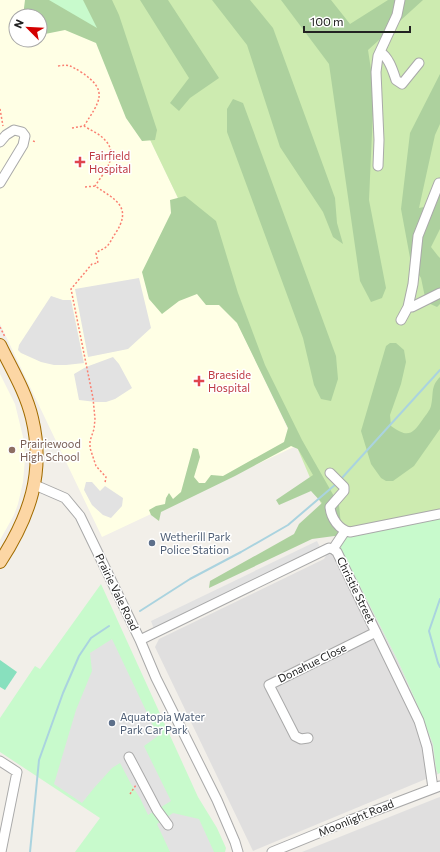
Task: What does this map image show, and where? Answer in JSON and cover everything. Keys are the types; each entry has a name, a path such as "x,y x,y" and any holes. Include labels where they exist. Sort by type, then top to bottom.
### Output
{"main road":[{"path":"0,345 25,396 32,417 36,442 35,485 20,529 0,562"}],"street":[{"path":"378,166 379,140 376,72 378,56 397,15 400,0"},
{"path":"380,52 384,54 396,80 402,84 418,63"},
{"path":"0,142 6,135 14,130 22,132 25,136 23,145 0,183"},
{"path":"402,320 408,306 413,284 418,236 439,183"},
{"path":"408,306 412,307 440,293"},
{"path":"330,473 344,487 344,491 330,508 330,514 340,528 345,531 350,532 440,514"},
{"name":"Prairie Vale Road","path":"35,485 65,498 75,508 88,531 140,640 156,678 217,800 238,852"},
{"path":"333,548 345,531"},
{"name":"Christie Street","path":"140,640 329,548 333,548 337,552 419,721 437,787"},
{"name":"Donahue Close","path":"308,738 301,739 295,736 269,685 376,632"},
{"path":"129,757 157,810 168,826"},
{"path":"0,761 17,772 1,852"},
{"name":"Moonlight Road","path":"272,852 437,787"}],"path":[{"path":"58,66 66,64 70,65 91,79 98,89 99,94 97,105 84,126"},
{"path":"0,108 3,126"},
{"path":"72,128 84,126 104,139 110,149 111,160 109,166 95,186 85,188"},
{"path":"95,186 117,201 123,213 123,220 106,248 98,250 96,253 98,263 92,264 71,289 95,414 90,448 96,466 106,477 105,483"}],"shaded area":[{"name":"Fairfield Hospital","path":"0,0 49,0 97,28 296,446 102,537 0,324"},
{"path":"139,278 151,328 128,349 88,357 75,289"},
{"path":"51,296 63,300 71,300 84,363 54,365 41,362 21,353 18,350 19,345"},
{"path":"113,357 119,364 132,388 115,399 106,402 79,400 74,374 86,367"},
{"name":"Prairiewood High School","path":"0,374 15,404 24,441 25,459 23,482 18,504 14,515 0,540"},
{"path":"86,482 92,482 100,491 105,486 123,498 122,506 111,518 103,515 92,505 84,490"},
{"path":"336,539 398,661 414,697 433,744 438,774 253,851 155,647 159,639 324,559"},
{"path":"317,541 322,551 155,632 151,621"},
{"name":"Aquatopia Water Park Car Park","path":"112,639 158,736 144,746 171,801 148,815 120,763 112,768 82,803 54,784 76,710 92,671 90,653"},
{"path":"440,797 440,852 302,852 437,798"},
{"path":"173,813 199,819 214,852 170,852 157,824"}],"green space":[{"path":"25,0 112,0 119,15 157,130 155,140 142,141 126,118 96,43 65,30 48,33 48,8 24,8"},
{"path":"49,0 83,0 97,28"},
{"path":"83,0 440,0 440,511 336,539 294,440"},
{"path":"140,0 168,0 219,78 190,98 179,111 170,103 189,78"},
{"path":"212,0 250,0 273,28 335,198 337,223 343,244 333,237 323,212 280,147 247,45"},
{"path":"281,0 331,0 350,24 388,0 423,0 368,50 374,89 369,200 386,288 382,298 371,302 360,281 329,64"},
{"path":"440,74 440,124 435,135 419,208 429,206 440,189 440,229 431,247 440,258 440,304 437,307 426,302 421,278 411,263 401,209 410,133"},
{"path":"233,99 243,103 336,356 338,379 331,401 321,399 314,385 303,338 227,132 227,109"},
{"path":"185,196 216,221 238,293 265,365 302,440 339,505 342,535 312,539 209,588 210,581 294,534 299,524 322,503 311,491 279,505 276,500 313,475 298,449 291,446 235,476 161,512 159,521 151,515 149,510 156,506 165,504 169,493 173,499 181,492 193,448 198,449 200,457 194,477 199,483 205,483 211,475 223,476 284,442 288,428 237,323 219,305 206,305 197,294 179,301 162,314 149,299 142,272 171,213 170,200"},
{"path":"390,343 396,343 404,350 406,362 401,384 390,415 391,426 406,433 416,429 430,409 434,387 440,377 440,429 414,466 393,481 386,481 381,478 371,464 361,431 386,346"},
{"path":"440,511 440,773 438,774 433,744 414,697 398,661 336,539"},
{"path":"101,584 198,797 217,828 226,848 225,852 75,852 100,818 0,752 0,718 35,666 40,669"},
{"path":"0,660 17,672 5,690 0,687"}],"waterway":[{"path":"341,479 440,370"},
{"path":"140,611 190,579 288,525 336,484"},
{"path":"440,599 429,631 440,667"},
{"path":"30,852 39,760 63,693 79,656 91,638 109,626"}],"place":[{"name":"Fairfield Hospital","path":"80,162"},
{"name":"Braeside Hospital","path":"199,381"},
{"name":"Prairiewood High School","path":"12,450"},
{"name":"Wetherill Park Police Station","path":"152,543"},
{"name":"Aquatopia Water Park Car Park","path":"112,723"}]}
